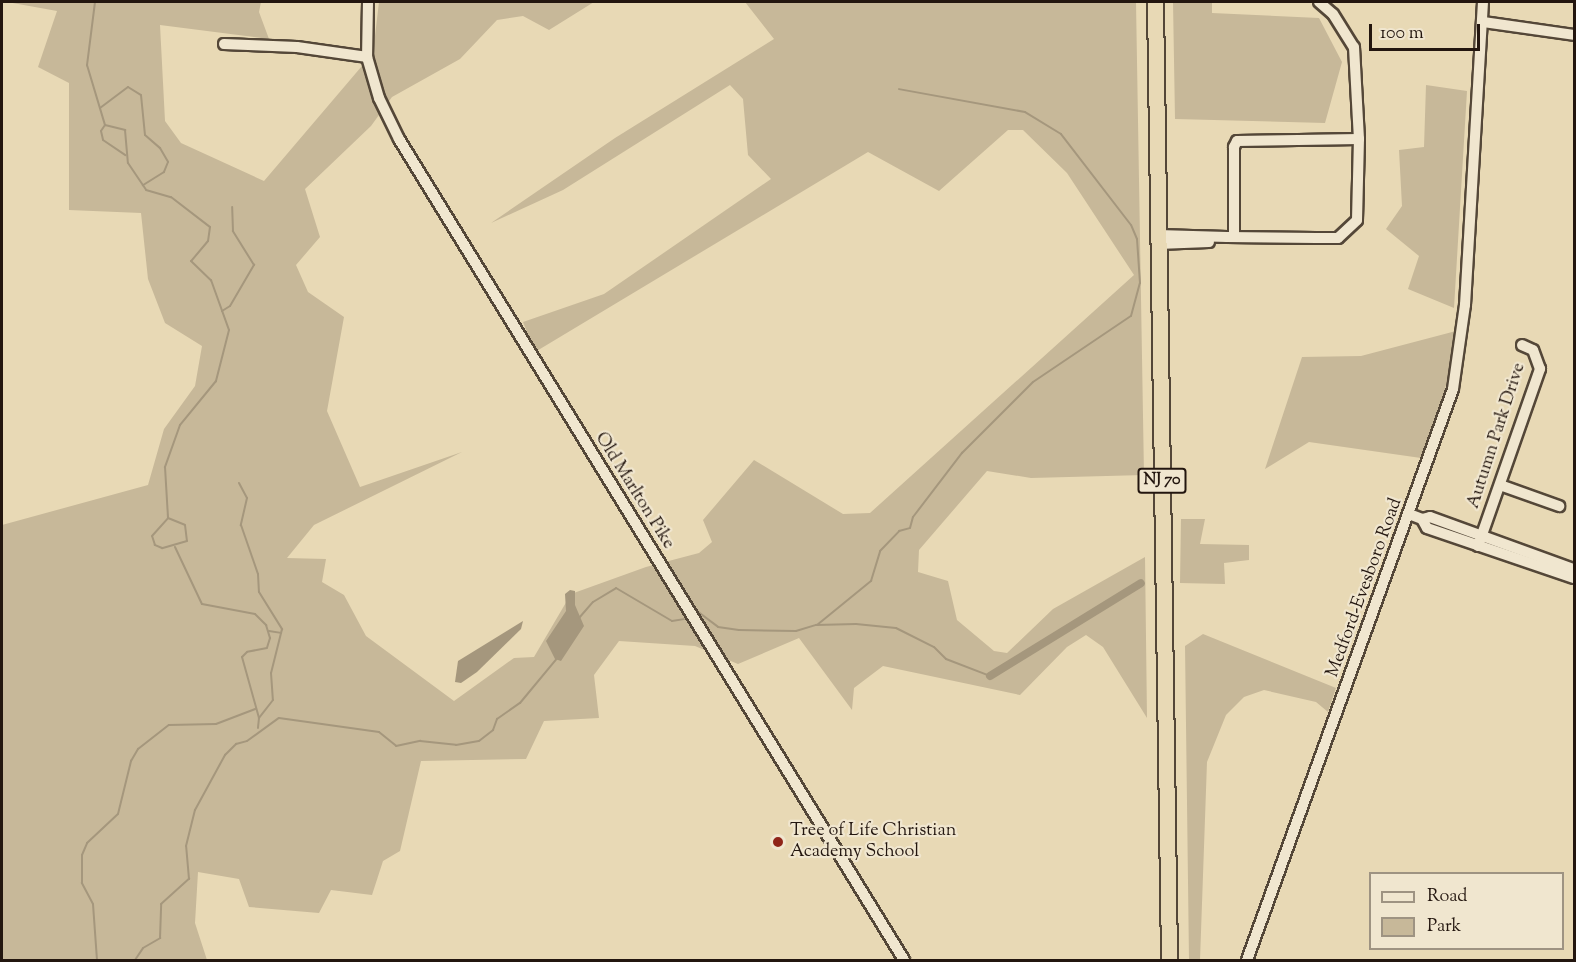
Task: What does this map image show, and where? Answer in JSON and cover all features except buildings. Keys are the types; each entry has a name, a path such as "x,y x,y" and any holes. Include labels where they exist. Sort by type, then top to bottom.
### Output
{"highway":[{"name":"NJ 70","path":"1155,2 1169,960"}],"street":[{"name":"Old Marlton Pike","path":"368,2 365,27 368,57 379,98 409,157 904,960"},
{"path":"1158,239 1338,238 1357,220 1359,139 1354,47 1333,14 1319,2"},
{"name":"Medford-Evesboro Road","path":"1247,960 1441,431 1458,368 1471,218 1483,2"},
{"path":"1482,22 1575,35"},
{"path":"224,44 297,47 368,57"},
{"path":"1231,237 1237,141 1359,139"},
{"name":"Autumn Park Drive","path":"1480,541 1540,369 1533,350 1521,345"},
{"path":"1500,485 1559,506"},
{"path":"1409,514 1422,519 1427,528 1575,569"},
{"path":"1480,541 1575,578"}],"green space":[{"path":"7,2 261,2 259,12 269,39 160,25 165,121 181,143 264,181 373,53 379,2 594,2 549,30 523,16 497,20 460,59 392,97 371,126 305,189 320,237 296,265 308,292 344,317 327,411 360,487 462,452 314,525 287,558 326,559 322,582 344,595 366,636 454,701 514,658 534,657 571,594 646,567 699,553 712,542 703,520 754,460 843,514 870,513 1134,275 1067,173 1023,130 1008,130 939,191 868,152 535,352 523,322 604,294 771,179 748,155 743,99 730,85 563,190 491,223 615,138 774,39 745,2 1136,2 1144,475 1031,478 987,471 919,550 918,572 948,581 957,620 994,651 1007,653 1053,609 1145,557 1147,718 1103,647 1086,635 1067,647 1020,695 883,666 854,688 852,710 799,638 738,664 695,646 619,641 594,675 599,718 544,721 526,759 421,761 400,851 383,861 372,895 331,890 319,913 249,907 239,879 198,872 195,923 207,960 2,960 2,525 148,485 164,429 195,386 202,346 165,323 148,279 141,213 69,210 69,83 38,67 57,11"},
{"path":"1173,2 1212,2 1212,13 1319,18 1342,62 1325,123 1175,119"},
{"path":"1426,85 1467,91 1454,308 1408,289 1419,256 1386,229 1402,206 1399,150 1424,147"},
{"path":"1456,331 1445,390 1421,458 1309,442 1265,469 1302,357 1361,356"},
{"path":"1181,519 1205,519 1200,544 1249,545 1249,560 1224,563 1225,584 1180,583"},
{"path":"1203,634 1336,688 1328,712 1316,702 1264,690 1244,697 1226,715 1207,762 1200,960 1189,960 1185,646"}],"shaded area":[{"path":"570,590 575,591 575,605 584,626 561,661 555,659 546,641 566,611 565,594"},
{"path":"523,621 521,629 477,672 461,683 455,682 458,661"}],"waterway":[{"path":"95,2 87,65 105,125"},
{"path":"100,108 128,87 141,95 145,135 160,148 168,162 164,172 143,185"},
{"path":"817,625 871,581 880,551 899,531 910,528 913,517 962,453 1033,382 1131,316 1140,283 1137,239 1131,225 1061,134 1025,112 899,89"},
{"path":"105,125 125,130 128,163 146,190 171,197 210,227 208,241 191,261 211,280 229,330 216,381 180,425 165,467 168,518 185,525 187,541 162,548 155,545 152,536 168,518"},
{"path":"105,125 101,131 103,140 125,155"},
{"path":"222,311 230,306 254,265 233,231 232,207"},
{"path":"239,483 247,498 241,525 258,574 259,592 282,629 271,673 273,700 259,718"},
{"path":"175,547 202,604 255,614 266,625 270,638 267,648 247,652 242,657 259,718 258,728"},
{"path":"990,676 1141,583"},
{"path":"579,618 593,602 616,588 672,621 684,619"},
{"path":"697,611 718,627 739,630 796,631 816,625 856,624 896,628 934,647 946,659 990,676"},
{"path":"269,631 281,633"},
{"path":"135,960 143,948 160,938 161,904 189,879 186,846 195,810 225,755 236,744 247,741 279,718 379,732 396,746 420,741 456,745 479,741 493,730 497,719 520,703 558,657"},
{"path":"97,960 93,904 82,883 82,855 87,843 118,814 131,761 138,749 169,725 216,724 255,709"}],"place":[{"name":"Tree of Life Christian Academy School","path":"778,842"}]}
